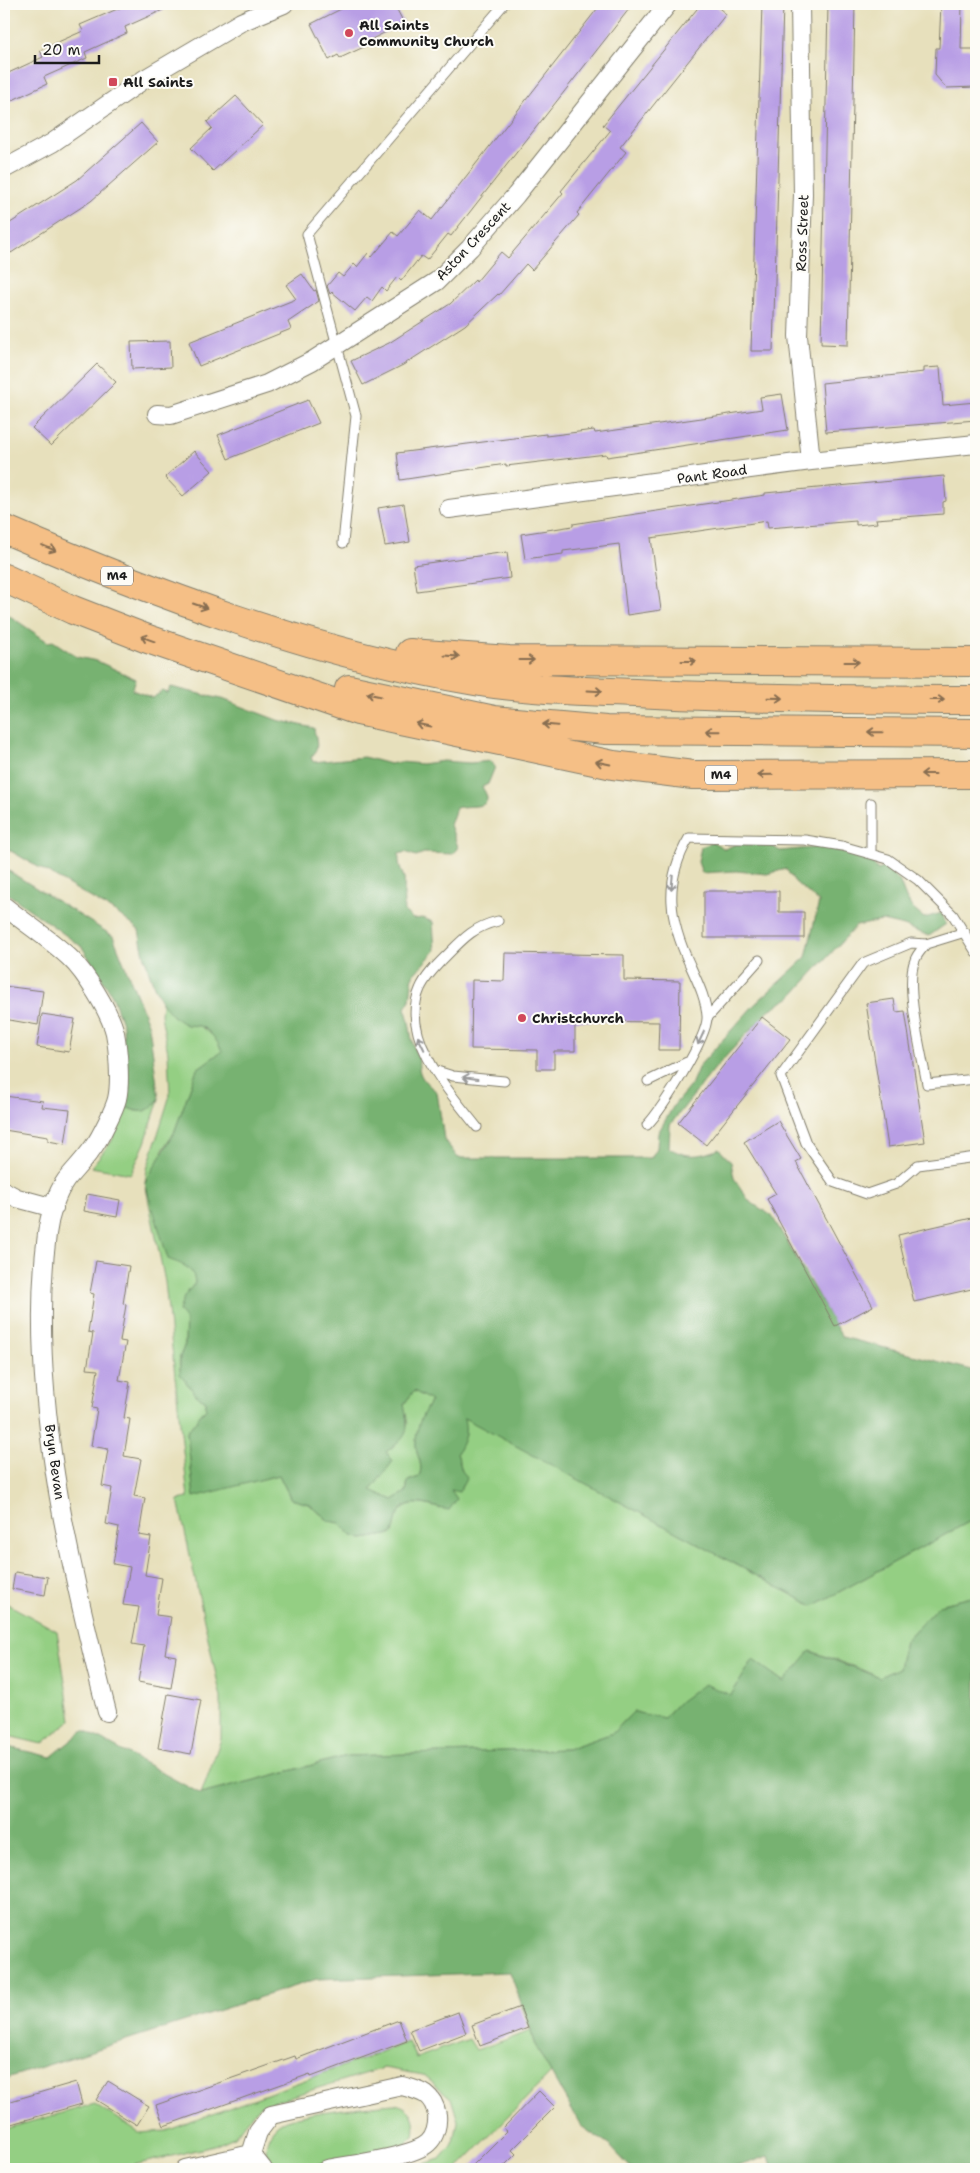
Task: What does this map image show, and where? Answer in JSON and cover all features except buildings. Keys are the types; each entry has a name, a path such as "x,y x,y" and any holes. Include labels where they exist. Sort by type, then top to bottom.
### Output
{"highway":[{"name":"M4","path":"4,528 94,567 232,617 347,653 478,670 557,689 712,697 976,700"},
{"name":"M4","path":"4,578 73,610 211,661 472,725 613,765 693,775 976,774"},
{"name":"M4","path":"478,670 509,660 976,662"},
{"name":"M4","path":"472,725 494,720 606,730 976,733"}],"street":[{"path":"4,169 52,143 146,78 241,22 284,4"},
{"name":"Aston Crescent","path":"156,414 171,415 267,384 312,361 437,280 470,248 516,195 668,4"},
{"name":"Ross Street","path":"800,4 803,194 798,336 811,461"},
{"name":"Pant Road","path":"449,509 811,461 976,444"},
{"name":"Bryn Bevan","path":"4,906 71,958 102,1002 114,1032 118,1066 117,1098 96,1145 65,1183 54,1208 47,1231 43,1330 51,1437 64,1520 84,1620 107,1712"},
{"path":"4,1191 17,1198 54,1208"},
{"path":"251,2154 258,2132 271,2115 402,2086 422,2091 435,2104 437,2121 435,2133 428,2143 415,2151 327,2169"},
{"path":"185,2169 251,2154"},
{"path":"251,2154 263,2169"}],"lane":[{"path":"343,543 356,416 307,234 504,4"},
{"path":"871,803 871,854"},
{"path":"708,1017 704,1001 685,955 673,914 673,870 688,838 805,840 842,846 888,859 918,880 953,914 976,952"},
{"path":"477,1127 437,1071 417,1034 415,1013 419,990 432,970 475,929 483,924 498,921"},
{"path":"965,932 926,944 911,943 863,963 781,1076 806,1143 833,1182 867,1194 896,1184 918,1165 976,1157"},
{"path":"926,944 914,960 912,980 913,1002 927,1084 976,1079"},
{"path":"647,1125 661,1108 701,1039 708,1017 759,960"},
{"path":"648,1081 689,1060"},
{"path":"437,1071 454,1076 504,1081"}],"green space":[{"path":"4,612 48,642 53,641 77,657 97,661 136,679 132,690 153,698 162,691 168,693 171,687 225,700 277,720 314,728 317,747 311,757 313,762 364,757 390,764 400,762 422,764 443,761 470,763 491,761 495,767 488,784 482,787 487,800 484,804 456,808 450,825 458,847 453,854 424,853 416,856 405,852 399,854 399,864 404,880 404,911 413,919 423,918 433,922 435,951 413,975 410,1000 405,1008 414,1047 419,1059 419,1070 426,1082 437,1092 444,1139 458,1158 651,1158 657,1148 658,1133 674,1105 691,1085 699,1066 754,1005 806,957 819,902 795,882 786,869 767,874 736,871 702,873 698,862 701,847 713,842 725,849 738,843 762,840 780,851 811,848 826,844 861,856 872,862 878,870 883,868 899,880 906,898 913,909 924,918 942,913 946,924 929,936 904,926 882,921 856,926 791,997 769,1010 716,1067 670,1125 669,1148 688,1155 706,1154 719,1149 731,1162 734,1178 749,1201 772,1216 842,1337 976,1371 976,1518 813,1606 464,1418 465,1436 457,1453 462,1471 467,1477 459,1492 451,1490 457,1499 449,1510 421,1504 408,1505 398,1515 392,1534 363,1539 352,1536 340,1523 329,1521 309,1504 291,1499 279,1475 194,1497 187,1432 206,1408 206,1401 196,1395 180,1374 180,1357 185,1344 186,1320 179,1311 184,1297 195,1283 189,1270 168,1259 145,1183 174,1133 197,1069 222,1051 207,1030 199,1026 187,1025 176,1019 167,1009 153,984 148,970 139,930 117,913 4,847","holes":["414,1391 431,1401 422,1416 417,1434 416,1446 421,1464 419,1477 408,1481 406,1492 393,1500 371,1490 393,1461 386,1452 400,1441 406,1432 407,1421 404,1404"]},
{"path":"4,868 113,936 149,1026 159,1099 151,1108 139,1111 124,1106 126,1090 123,1026 112,995 82,947 4,891"},
{"path":"162,1001 170,1012 188,1025 200,1026 216,1038 223,1051 197,1069 174,1133 162,1151 186,1266 195,1275 195,1283 184,1297 185,1341 179,1363 186,1382 206,1401 206,1408 187,1432 194,1496 279,1475 291,1499 309,1504 329,1521 340,1523 352,1536 363,1539 392,1534 398,1515 406,1506 418,1504 441,1509 462,1471 457,1453 462,1443 463,1417 813,1606 976,1518 976,1596 939,1605 905,1641 899,1668 879,1677 811,1651 784,1682 753,1660 731,1695 680,1701 664,1718 633,1712 613,1733 567,1749 347,1756 201,1794 221,1739 221,1698 178,1500 188,1498 165,1282 145,1183 147,1169 170,1095 168,1053 161,1015"},
{"path":"159,1099 145,1143 131,1174 91,1167 112,1141 124,1106 143,1111 150,1108"},
{"path":"414,1391 431,1400 422,1417 416,1444 421,1467 420,1473 419,1477 408,1481 406,1492 393,1500 370,1490 393,1461 386,1452 408,1424 404,1404"},
{"path":"976,1596 976,2169 773,2169 769,2156 729,2169 632,2169 610,2146 581,2126 534,2043 510,1972 317,1979 4,2079 4,1746 51,1757 84,1730 201,1794 347,1756 567,1749 613,1733 633,1712 664,1718 680,1701 704,1684 731,1695 753,1660 784,1682 810,1651 879,1677 899,1668 905,1641 939,1605"},
{"path":"4,1602 57,1631 71,1720 42,1744 4,1735"},
{"path":"531,2031 534,2043 551,2073 457,2169 407,2169 440,2159 454,2142 458,2121 451,2098 423,2075 384,2068 259,2106 234,2137 214,2146 117,2169 4,2169 4,2129 95,2104 139,2133 166,2131 408,2042 416,2058 469,2039 476,2050"},
{"path":"394,2104 405,2107 412,2114 415,2124 414,2136 401,2148 293,2169 278,2168 268,2159 266,2146 271,2133 280,2123 289,2119 352,2108"}],"place":[{"name":"All Saints Community Church","path":"349,33"},
{"name":"All Saints","path":"113,82"},
{"name":"Christchurch","path":"522,1018"}]}
